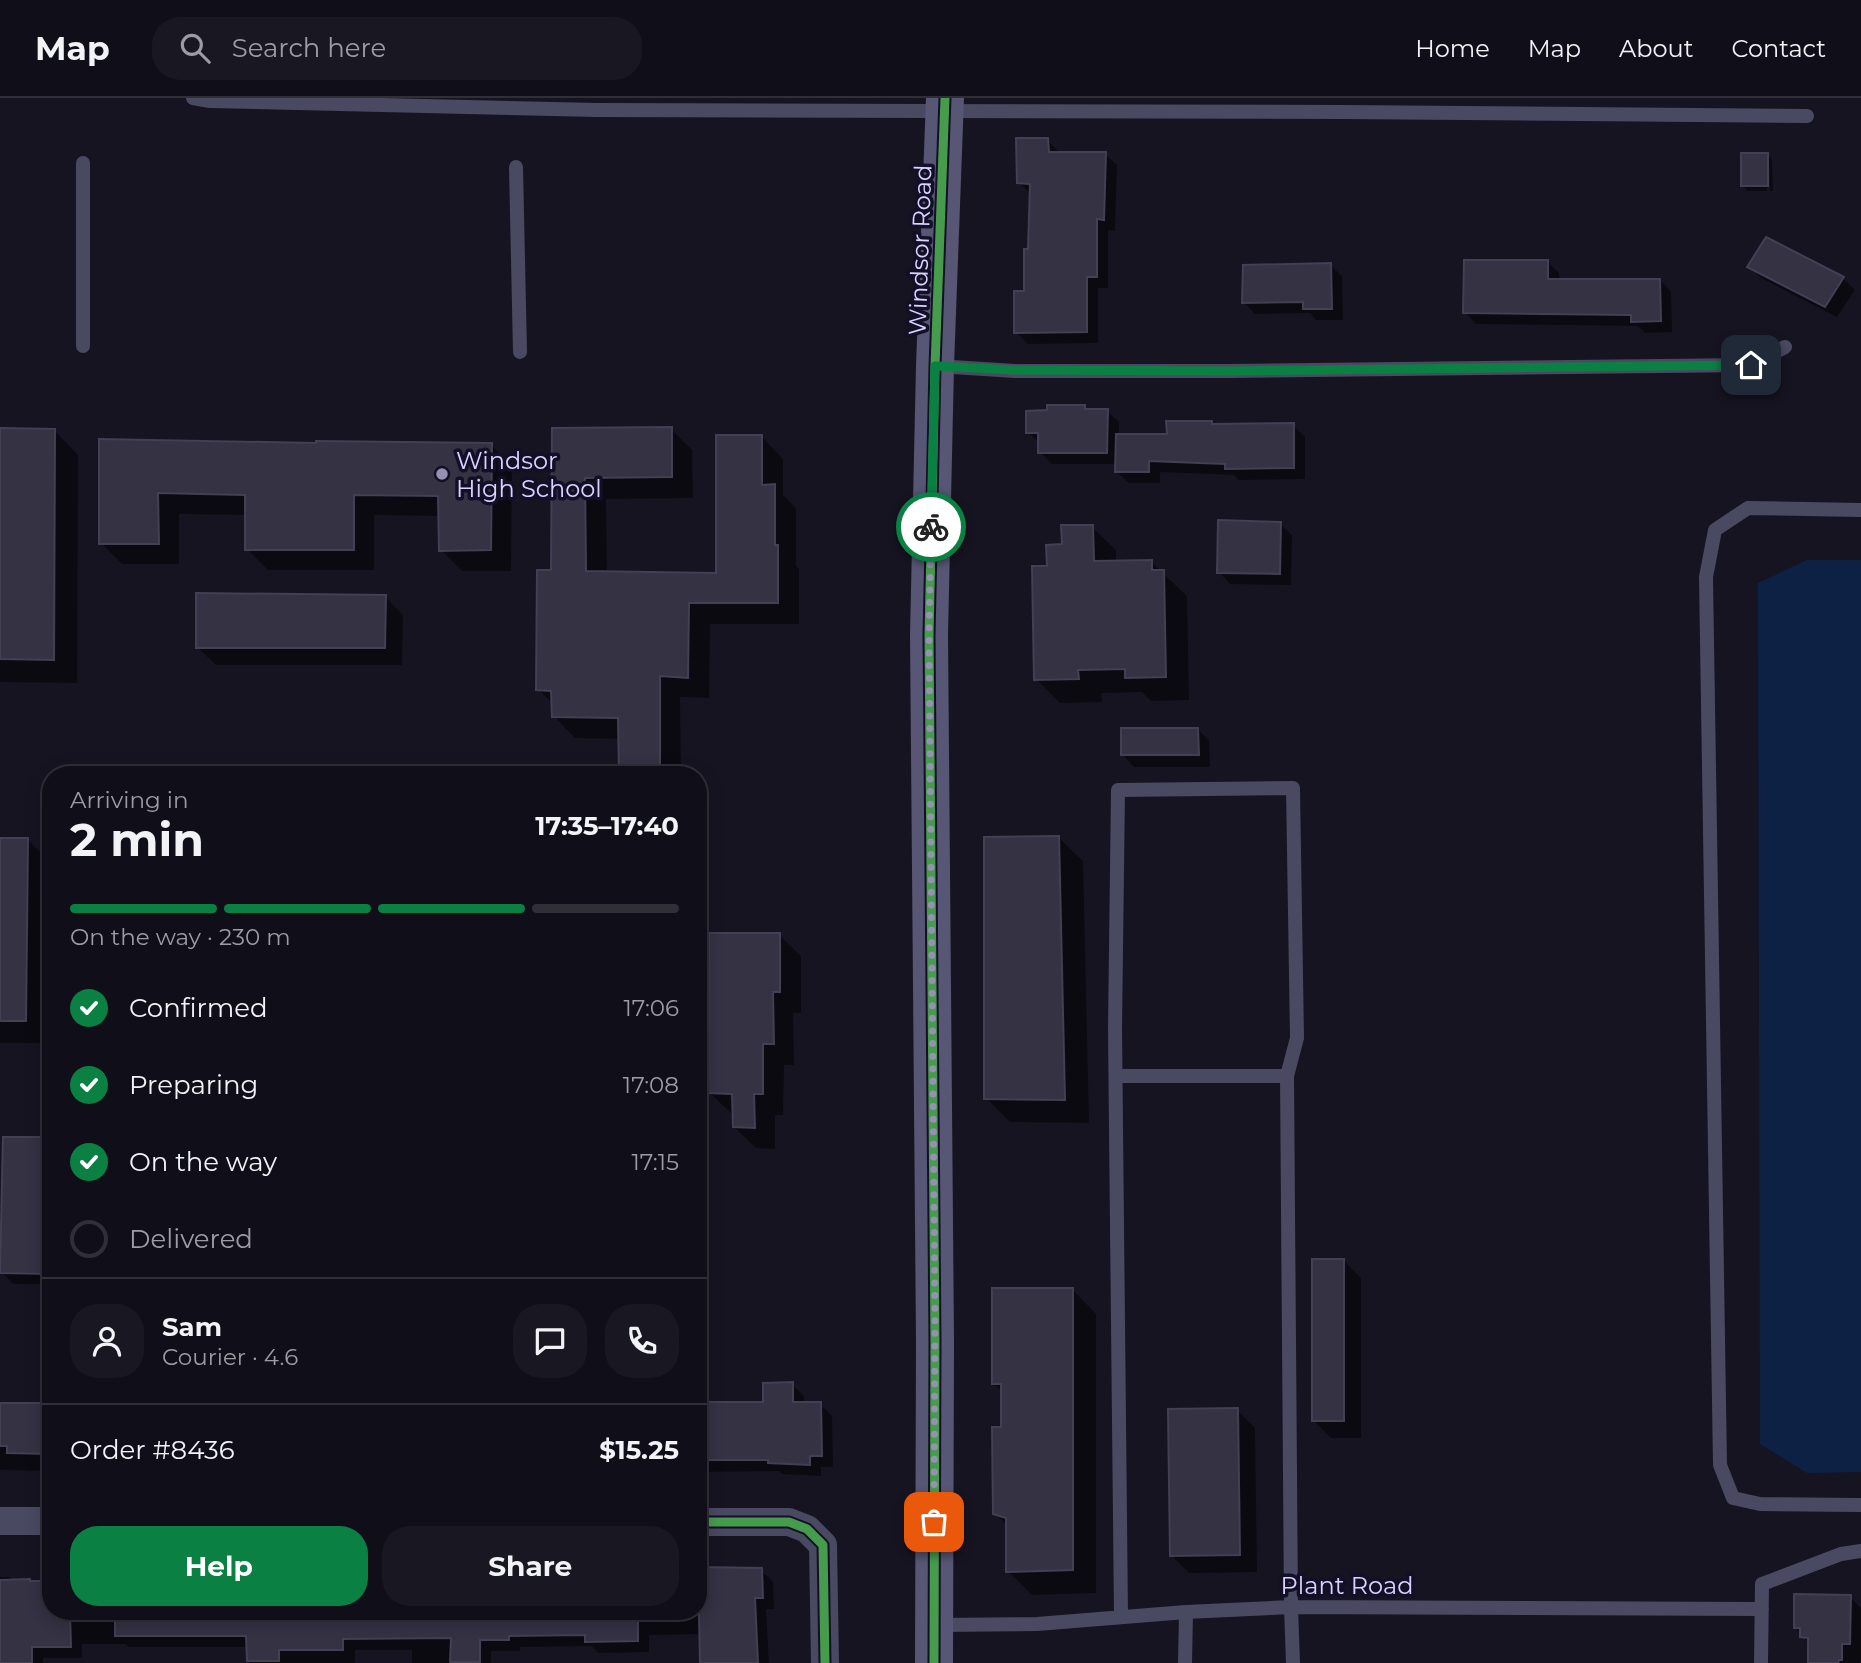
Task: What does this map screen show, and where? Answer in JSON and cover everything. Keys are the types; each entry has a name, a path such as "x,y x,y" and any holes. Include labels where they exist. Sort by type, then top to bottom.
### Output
{"main road":[{"name":"Windsor Road","path":"934,1663 935,1327 929,635 935,366 946,105"}],"street":[{"path":"0,1521 42,1521"},
{"path":"707,1522 789,1522 807,1529 823,1545 825,1663"}],"lane":[{"path":"192,98 210,101 596,110 946,105 1807,116"},
{"path":"83,163 83,346"},
{"path":"516,167 520,352"},
{"path":"935,366 1015,370 1231,371 1751,365 1785,347"},
{"path":"1861,510 1748,508 1716,530 1706,577 1720,1465 1733,1497 1760,1504 1861,1505"},
{"path":"1121,1617 1115,1029 1118,790 1293,788 1297,1038 1287,1076 1293,1663"},
{"path":"1116,1076 1287,1076"},
{"path":"1761,1663 1762,1584 1841,1554 1861,1551"},
{"name":"Plant Road","path":"934,1625 1037,1624 1291,1607 1762,1609"},
{"path":"1185,1612 1185,1663"}],"water":[{"path":"1807,560 1861,560 1861,1472 1807,1473 1760,1444 1758,583"}],"building":[{"path":"1016,138 1048,138 1049,152 1106,152 1104,220 1097,219 1097,277 1087,277 1087,332 1014,333 1014,291 1024,291 1024,249 1028,249 1030,184 1017,183"},
{"path":"1741,153 1768,153 1768,186 1741,186"},
{"path":"1766,237 1844,277 1825,307 1747,267"},
{"path":"1464,260 1548,260 1548,279 1660,279 1661,321 1631,322 1631,315 1463,313"},
{"path":"1331,263 1332,309 1303,309 1303,302 1242,303 1243,265"},
{"path":"1047,405 1085,405 1085,409 1108,409 1107,453 1038,453 1038,433 1026,433 1026,411 1047,410"},
{"path":"1166,421 1212,421 1212,424 1294,423 1294,468 1225,469 1225,464 1149,461 1149,472 1115,472 1116,434 1167,434"},
{"path":"672,427 672,477 585,478 586,571 716,573 716,435 762,435 762,485 775,484 778,603 689,603 688,678 660,676 660,766 619,766 618,718 552,717 551,691 536,690 537,570 551,570 552,428"},
{"path":"0,428 55,429 54,660 0,659"},
{"path":"99,439 492,443 491,550 439,551 438,496 354,495 354,550 245,550 245,495 158,493 159,544 99,544"},
{"path":"1218,520 1281,522 1280,574 1217,573"},
{"path":"1061,525 1093,525 1094,561 1152,560 1152,570 1164,570 1166,677 1125,678 1125,669 1078,670 1079,679 1034,680 1032,566 1047,566 1046,545 1062,544"},
{"path":"196,593 386,595 385,648 196,648"},
{"path":"1121,728 1198,728 1199,755 1121,755"},
{"path":"1059,836 1065,1100 984,1099 984,837"},
{"path":"0,838 28,838 26,1021 0,1021"},
{"path":"709,933 780,933 780,992 773,992 774,1044 763,1044 763,1094 754,1094 755,1128 733,1127 732,1094 708,1093"},
{"path":"3,1137 42,1137 42,1274 0,1273"},
{"path":"1312,1259 1344,1259 1344,1421 1312,1421"},
{"path":"992,1288 1073,1288 1073,1570 1006,1572 1006,1518 993,1514 992,1427 1001,1427 1001,1384 992,1384"},
{"path":"793,1382 793,1402 821,1402 822,1456 810,1456 810,1465 768,1463 768,1460 707,1460 707,1402 763,1402 763,1383"},
{"path":"0,1403 42,1403 42,1454 7,1453 7,1446 0,1446"},
{"path":"1238,1408 1240,1555 1170,1556 1168,1409"},
{"path":"707,1567 762,1568 763,1598 755,1598 758,1663 700,1663 699,1620 707,1620"},
{"path":"0,1580 42,1581 42,1620 70,1620 71,1647 32,1647 32,1663 0,1663"},
{"path":"1794,1594 1851,1595 1850,1644 1842,1644 1842,1660 1838,1663 1808,1663 1808,1638 1800,1637 1800,1628 1794,1628"},
{"path":"115,1620 638,1620 638,1641 585,1642 585,1635 509,1636 509,1640 480,1640 480,1662 450,1662 451,1638 343,1639 343,1650 279,1650 279,1661 247,1661 246,1636 115,1636"}],"cycle path":[{"path":"934,1663 935,1341 929,635 945,98"},
{"path":"707,1522 789,1522 807,1529 823,1545 825,1663"}],"way so far":[{"path":"931,527 929,635 935,1313 934,1522"}],"place":[{"name":"Windsor High School","path":"442,474"}],"route":[{"path":"931,527 935,366 1015,370 1231,371 1751,365"}]}
